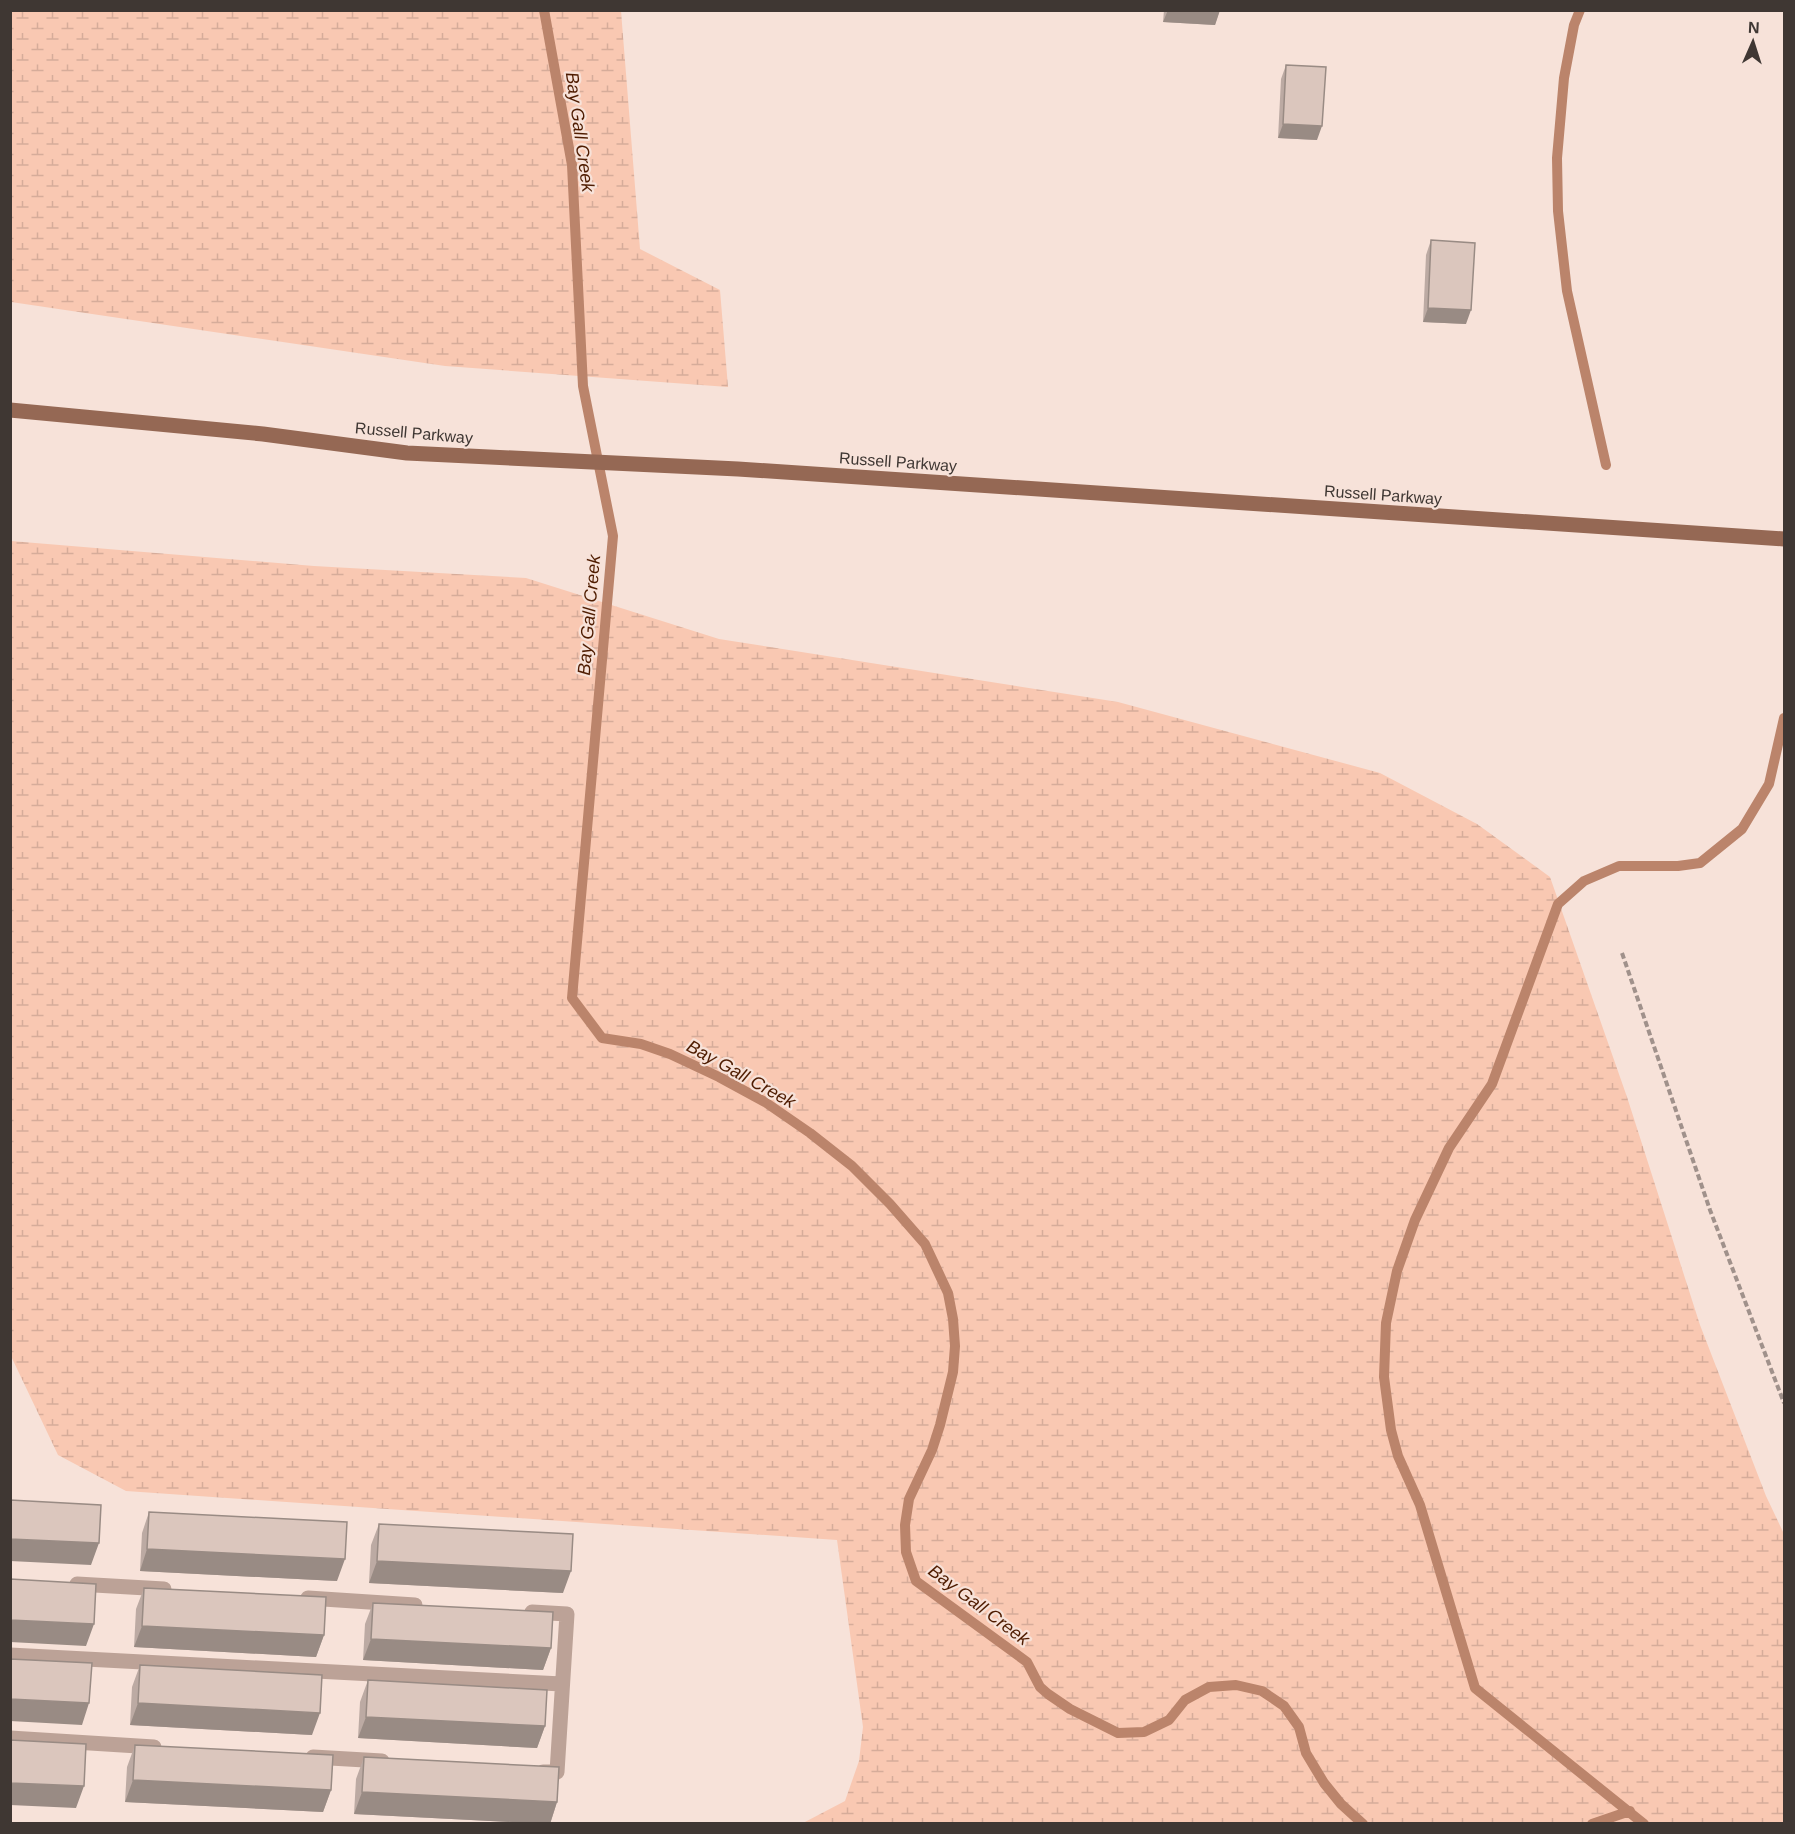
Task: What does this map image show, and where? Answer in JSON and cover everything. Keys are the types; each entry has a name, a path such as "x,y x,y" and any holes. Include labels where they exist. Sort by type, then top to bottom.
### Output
{"main road":[{"name":"Russell Parkway","path":"10,410 263,434 407,453 738,469 1785,539"}],"lane":[{"path":"58,1583 176,1590"},
{"path":"295,1597 425,1606"},
{"path":"520,1611 567,1614 557,1772 533,1771"},
{"path":"10,1655 562,1684"},
{"path":"10,1738 165,1748"},
{"path":"296,1756 403,1763"}],"path":[{"path":"1622,954 1710,1210 1785,1403"}],"green space":[{"path":"11,10 621,11 640,249 720,290 728,387 445,366 11,302"},
{"path":"11,541 314,566 526,578 719,639 1118,702 1380,773 1477,824 1550,877 1627,1097 1700,1325 1766,1496 1784,1534 1784,1823 803,1823 845,1801 859,1761 863,1727 837,1540 126,1491 58,1455 10,1354"}],"building":[{"path":"1286,65 1326,67 1322,126 1283,124"},
{"path":"1431,240 1475,243 1471,310 1428,308"},
{"path":"10,1500 101,1505 99,1543 10,1539"},
{"path":"149,1512 347,1522 345,1559 147,1549"},
{"path":"379,1524 573,1534 571,1571 377,1561"},
{"path":"10,1579 96,1584 94,1624 10,1620"},
{"path":"144,1588 326,1597 324,1635 142,1626"},
{"path":"373,1603 553,1612 551,1648 371,1639"},
{"path":"10,1659 92,1663 89,1703 10,1699"},
{"path":"140,1665 322,1675 320,1713 138,1703"},
{"path":"368,1680 547,1690 545,1726 366,1717"},
{"path":"10,1740 86,1744 84,1786 10,1783"},
{"path":"135,1745 333,1755 331,1790 133,1780"},
{"path":"364,1757 559,1767 557,1802 362,1792"}],"waterway":[{"name":"Bay Gall Creek","path":"544,10 572,165 583,386 613,536 572,998 602,1038 641,1044 670,1054 765,1102 810,1133 852,1166 925,1244 948,1293 955,1346 953,1372 940,1425 932,1450 909,1499 905,1525 906,1552 916,1581 1027,1662 1040,1687 1048,1694 1070,1709 1118,1733 1144,1732 1169,1720 1185,1700 1209,1687 1236,1685 1262,1691 1284,1706 1299,1727 1306,1753 1324,1783 1341,1804 1363,1824"},
{"path":"1580,10 1574,25 1564,78 1557,158 1558,211 1567,291 1606,465"},
{"path":"1644,1824 1475,1688 1420,1505 1398,1456 1391,1430 1384,1377 1386,1323 1397,1271 1415,1220 1449,1148 1492,1084 1558,904 1584,881 1619,866 1678,866 1700,863 1742,829 1769,784 1784,718"},
{"name":"Bay Gall Creek","path":"1592,1824 1630,1811"}]}
